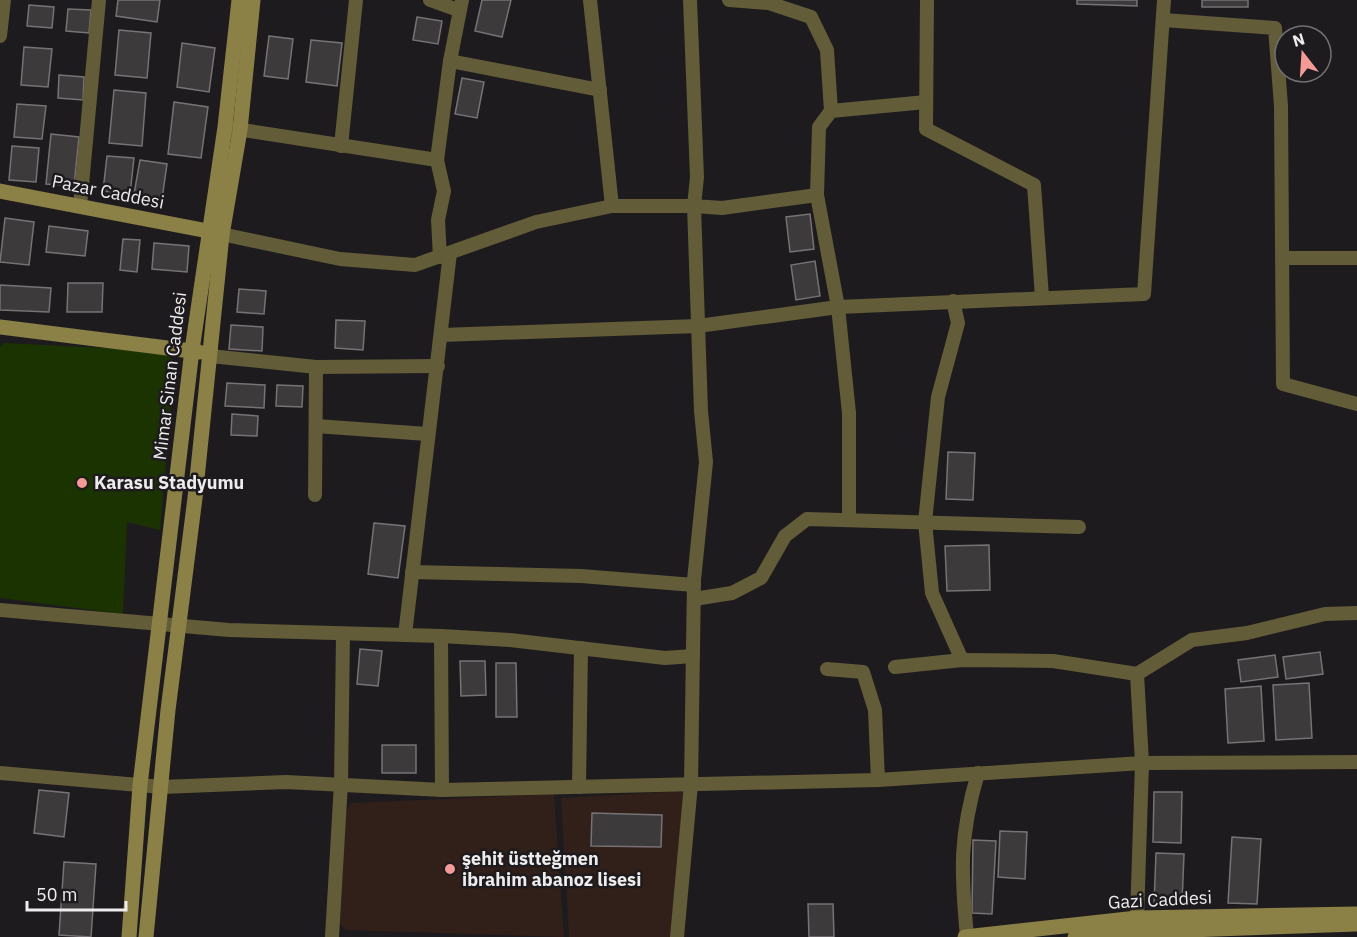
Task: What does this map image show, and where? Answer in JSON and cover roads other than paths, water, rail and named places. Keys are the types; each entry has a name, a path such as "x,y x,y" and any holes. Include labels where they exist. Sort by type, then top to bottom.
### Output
{"main road":[{"name":"Mimar Sinan Caddesi","path":"233,128 239,0"},
{"name":"Mimar Sinan Caddesi","path":"129,937 140,785 192,350 215,233 253,0"},
{"name":"Pazar Caddesi","path":"0,191 215,233"},
{"name":"Mimar Sinan Caddesi","path":"162,787 178,626 210,356 215,233"},
{"path":"0,327 192,350 210,356"},
{"path":"146,937 162,787"},
{"name":"Gazi Caddesi","path":"966,937 1134,929 1357,914"},
{"path":"1075,937 1134,929 1234,932 1357,924"}],"street":[{"path":"0,36 4,0"},
{"path":"80,206 99,0"},
{"path":"341,146 356,0"},
{"path":"405,634 427,434 442,335 445,255 438,220 444,190 437,159 460,5 430,0"},
{"path":"590,0 612,206"},
{"path":"677,937 691,784 694,592 706,462 698,326 694,206 698,177 690,0"},
{"path":"729,0 770,3 811,16 827,50 831,111 819,127 817,195 838,307 849,413 849,520"},
{"path":"927,0 926,129 1034,185 1042,297"},
{"path":"442,335 698,326 838,307 1144,294 1164,0"},
{"path":"1163,20 1275,28 1281,106 1283,384 1357,404"},
{"path":"450,61 600,90"},
{"path":"831,111 926,102"},
{"path":"233,128 437,159"},
{"path":"215,233 340,259 415,265 536,222 612,206 722,208 817,195"},
{"path":"1283,258 1357,258"},
{"path":"953,301 958,323 938,396 925,522 932,593 962,660"},
{"path":"210,356 316,367 438,366"},
{"path":"315,495 316,367"},
{"path":"316,426 427,434"},
{"path":"412,572 581,576 694,592 732,593 761,578 785,536 807,519 1078,527"},
{"path":"0,610 160,625 343,635 441,636 665,658 693,656"},
{"path":"895,667 962,660 1053,661 1137,674 1192,640 1247,633 1325,614 1357,613"},
{"path":"332,937 341,783 343,635"},
{"path":"441,636 442,790"},
{"path":"579,787 581,648"},
{"path":"827,669 863,672 875,710 878,780"},
{"path":"1134,929 1142,763 1137,674"},
{"path":"0,774 162,787 286,782 341,783 442,790 878,780 1142,763 1357,762"},
{"path":"966,937 961,873 963,833 978,774"}],"place":[{"name":"Karasu Stadyumu","path":"82,483"},
{"name":"şehit üstteğmen ibrahim abanoz lisesi","path":"450,869"}]}
